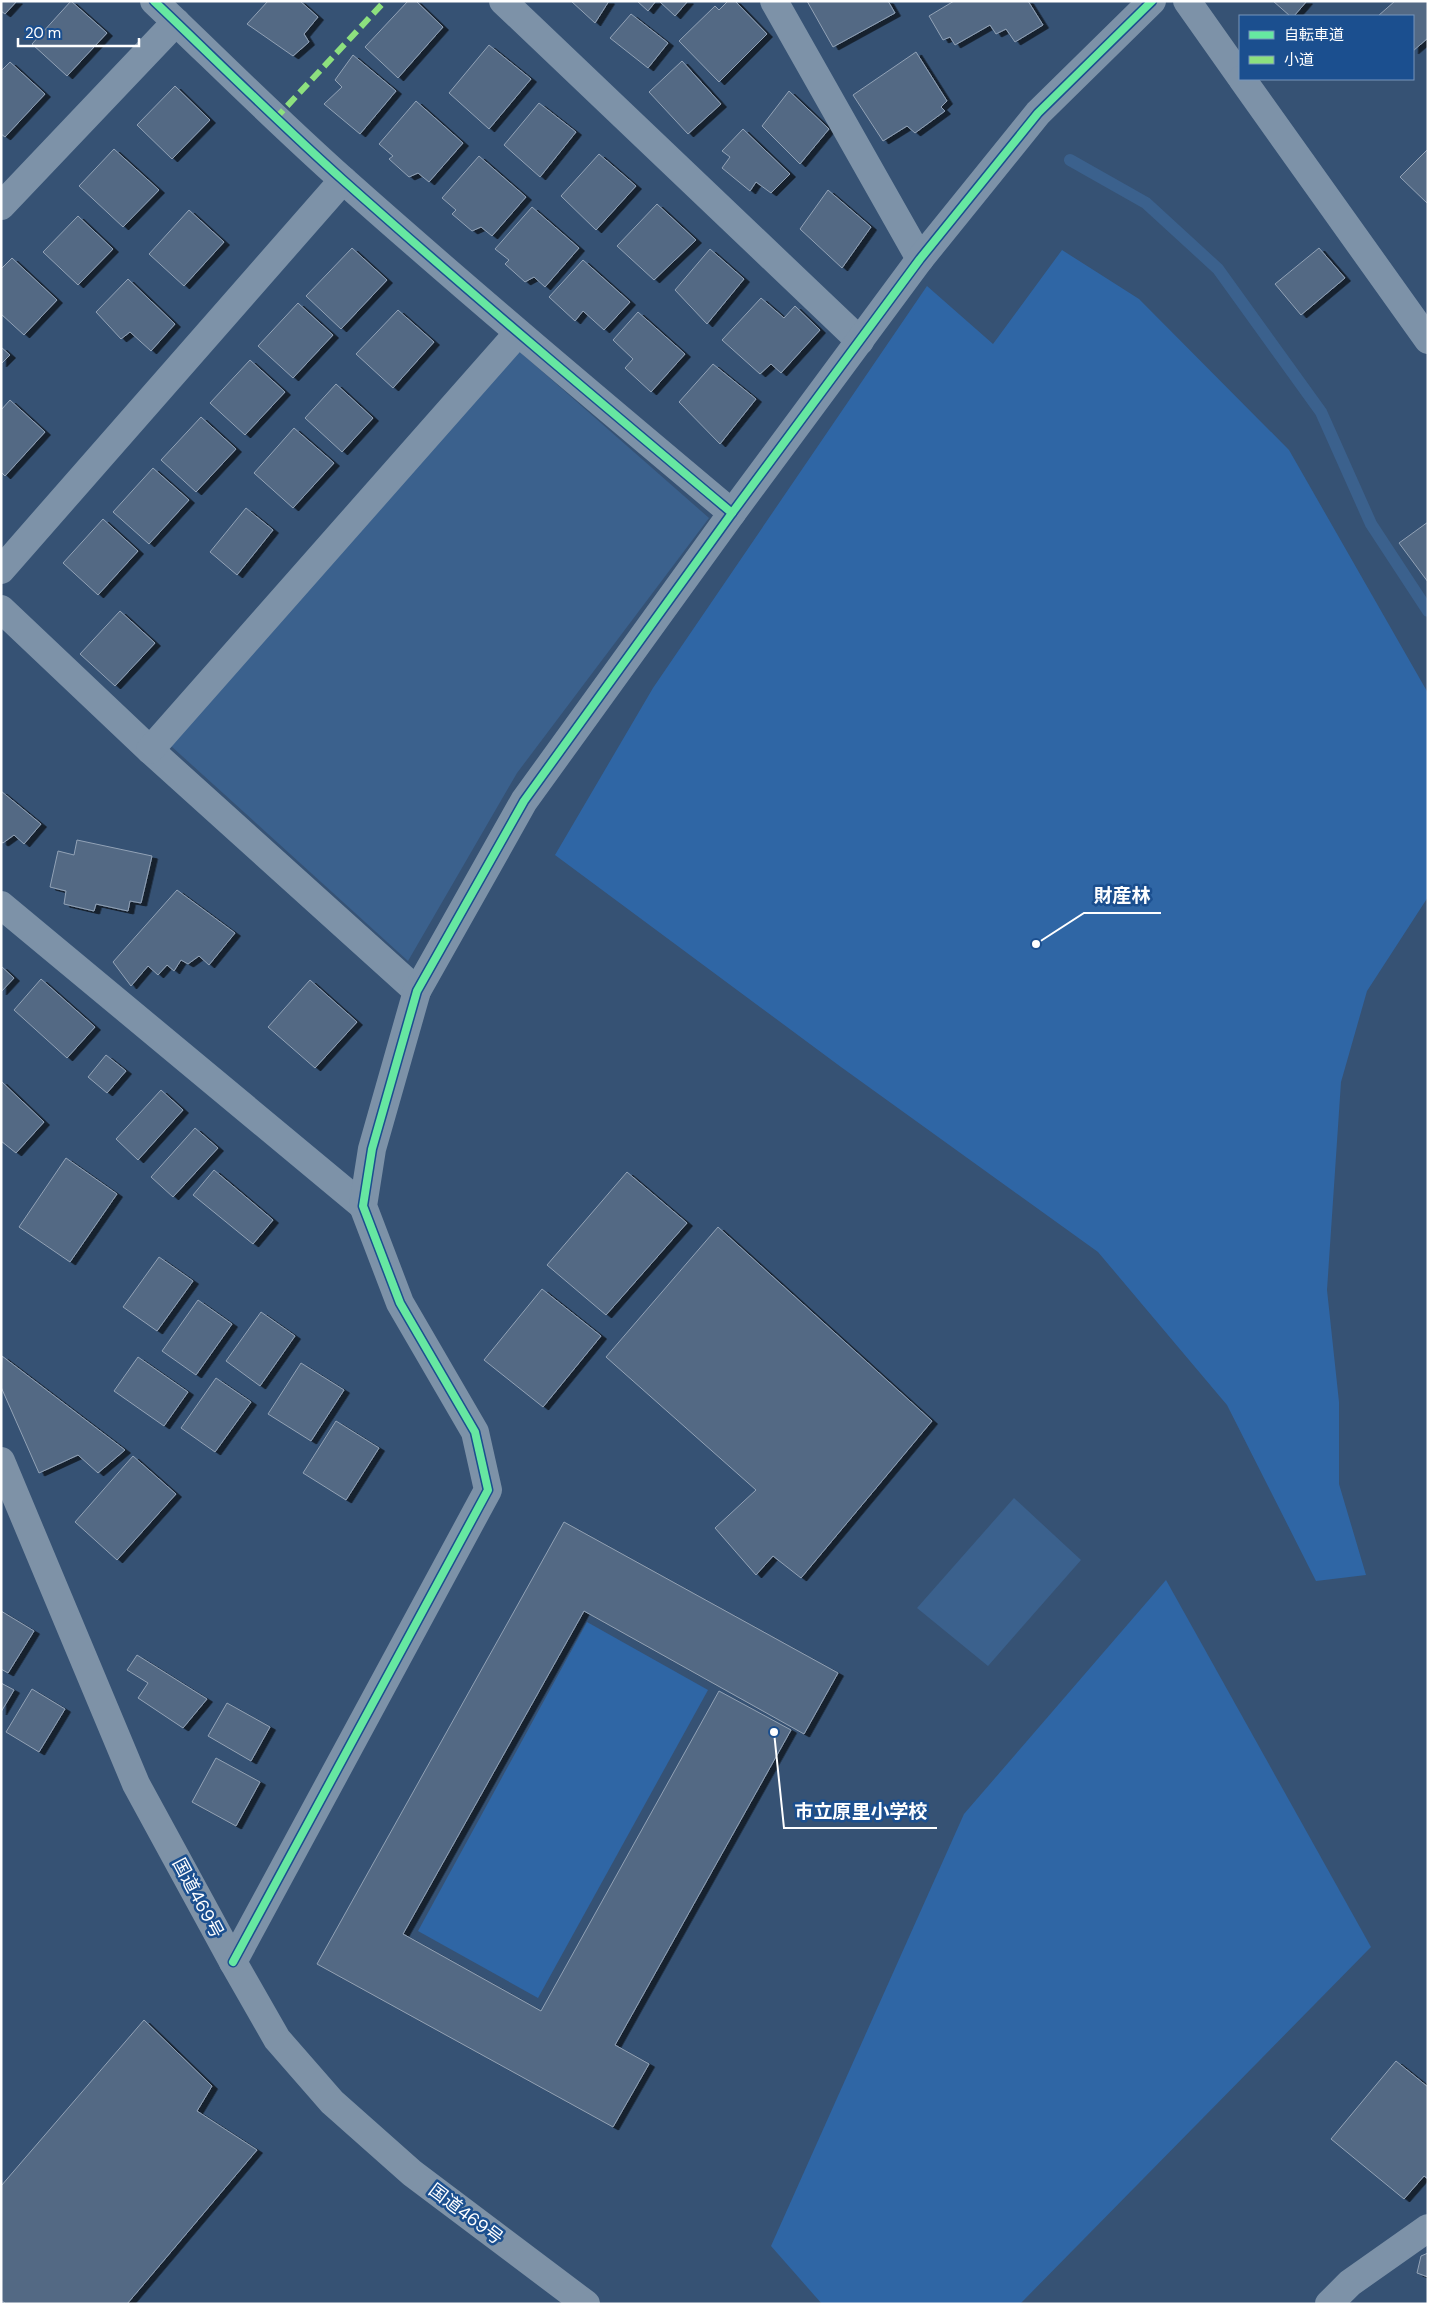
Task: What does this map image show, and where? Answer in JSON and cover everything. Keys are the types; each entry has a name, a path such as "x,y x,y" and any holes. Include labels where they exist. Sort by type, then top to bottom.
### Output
{"highway":[{"name":"国道469号","path":"1,1461 136,1784 232,1962 277,2038 332,2102 412,2173 586,2304"}],"street":[{"path":"154,1 275,119 343,180 518,333 732,512"},
{"path":"503,1 860,341"},
{"path":"774,1 920,260"},
{"path":"362,1206 372,1148 417,991 524,802 732,512 920,260 1038,113 1152,1"},
{"path":"1187,1 1239,74"},
{"path":"1,206 176,22"},
{"path":"1243,80 1428,340"},
{"path":"1,570 343,180"},
{"path":"150,750 518,333"},
{"path":"1,609 150,750 417,991"},
{"path":"1,905 362,1206 400,1303 475,1432 488,1490 232,1962"},
{"path":"1328,2304 1350,2282 1428,2228"}],"shaded area":[{"path":"1062,250 1139,299 1289,450 1428,693 1428,897 1367,991 1341,1082 1327,1290 1339,1402 1339,1484 1366,1575 1316,1581 1227,1405 1098,1252 841,1067 555,855 653,688 927,286 993,344"},
{"path":"519,351 709,518 517,773 408,961 171,746"},
{"path":"1014,1498 1081,1560 988,1666 917,1608"},
{"path":"1166,1580 1371,1947 1020,2304 822,2304 771,2246 964,1814"},
{"path":"587,1622 708,1690 538,1998 418,1931"}],"building":[{"path":"1,1 17,1 5,14 1,11"},
{"path":"71,1 107,33 67,76 32,44"},
{"path":"268,1 300,1 318,17 304,34 309,42 293,56 247,24"},
{"path":"408,1 416,1 443,27 398,78 365,47"},
{"path":"571,1 609,1 595,23"},
{"path":"637,1 656,1 648,11"},
{"path":"659,1 688,1 675,16"},
{"path":"728,1 735,1 767,34 719,82 679,41 715,6 719,10"},
{"path":"807,1 888,1 895,13 833,47"},
{"path":"954,1 1028,1 1043,25 1015,42 1006,29 996,34 990,25 955,45 950,37 943,40 929,16"},
{"path":"1273,1 1307,1 1295,15 1289,15"},
{"path":"1395,1 1428,1 1428,38 1414,50 1414,15 1379,15"},
{"path":"631,14 668,43 648,68 610,38"},
{"path":"489,45 531,79 489,129 449,93"},
{"path":"916,52 947,101 941,107 945,111 915,133 907,126 883,141 853,95"},
{"path":"353,55 396,91 360,134 324,104 342,87 335,80"},
{"path":"682,61 721,104 688,134 649,92"},
{"path":"10,62 45,94 5,137 1,134 1,71"},
{"path":"175,86 210,120 172,159 137,125"},
{"path":"789,91 829,129 800,164 762,126"},
{"path":"416,101 463,143 429,182 418,173 409,177 389,159 393,156 379,144"},
{"path":"539,103 576,132 540,177 504,145"},
{"path":"743,129 790,174 771,193 756,182 750,191 722,168 730,157 722,151"},
{"path":"114,149 159,190 123,227 79,186"},
{"path":"1428,149 1428,204 1400,177"},
{"path":"599,154 636,186 596,230 561,196"},
{"path":"479,156 526,197 492,236 481,227 472,231 452,214 456,210 442,198"},
{"path":"828,190 871,227 842,268 800,229"},
{"path":"657,204 696,240 654,280 617,246"},
{"path":"532,207 579,248 545,287 534,277 525,282 505,264 509,260 495,249"},
{"path":"189,210 224,242 184,286 149,254"},
{"path":"78,216 113,249 78,285 43,252"},
{"path":"352,248 387,280 341,329 306,296"},
{"path":"1319,248 1345,278 1301,315 1275,284"},
{"path":"710,249 744,279 707,324 675,290"},
{"path":"12,258 57,300 24,335 1,314 1,269"},
{"path":"583,260 630,302 604,330 583,311 575,321 549,297"},
{"path":"128,279 175,324 151,351 130,332 121,339 96,312"},
{"path":"761,298 784,318 795,306 820,330 781,373 771,364 760,374 722,340"},
{"path":"298,303 333,335 293,378 258,346"},
{"path":"398,310 434,342 393,388 356,354"},
{"path":"638,312 685,354 651,392 625,368 633,359 613,340"},
{"path":"1,347 10,355 1,364"},
{"path":"250,360 285,392 245,435 210,403"},
{"path":"713,364 756,399 720,444 679,402"},
{"path":"336,384 373,418 342,452 305,418"},
{"path":"10,400 45,432 5,476 1,472 1,410"},
{"path":"201,417 236,449 196,492 161,460"},
{"path":"294,428 334,463 293,508 254,473"},
{"path":"153,468 189,500 149,544 113,512"},
{"path":"246,508 273,530 237,575 210,552"},
{"path":"103,519 138,551 98,595 63,563"},
{"path":"1428,522 1428,582 1399,543"},
{"path":"120,611 155,643 115,686 80,654"},
{"path":"1,791 41,824 24,844 14,835 3,843 1,842"},
{"path":"77,840 152,856 141,903 130,901 128,911 96,904 94,911 64,904 66,891 50,887 58,851 74,855"},
{"path":"177,890 235,933 209,965 199,956 188,964 181,960 174,971 167,965 158,975 148,966 131,986 113,962"},
{"path":"1,966 14,978 1,992"},
{"path":"41,979 95,1027 67,1058 14,1010"},
{"path":"310,980 357,1022 315,1068 268,1027"},
{"path":"106,1055 126,1071 107,1093 88,1077"},
{"path":"1,1081 44,1122 16,1153 1,1141"},
{"path":"161,1090 183,1110 138,1160 116,1139"},
{"path":"195,1128 218,1148 173,1197 151,1177"},
{"path":"66,1158 117,1194 70,1262 19,1227"},
{"path":"214,1170 273,1220 253,1244 193,1195"},
{"path":"627,1172 687,1223 606,1315 547,1265"},
{"path":"718,1227 932,1421 801,1578 773,1556 756,1575 715,1528 756,1490 606,1357"},
{"path":"159,1257 193,1281 157,1331 123,1307"},
{"path":"542,1289 601,1336 543,1407 484,1360"},
{"path":"198,1300 232,1324 196,1375 162,1351"},
{"path":"261,1312 295,1336 260,1386 226,1361"},
{"path":"2,1356 125,1450 98,1473 78,1455 39,1473 1,1387"},
{"path":"138,1357 188,1392 164,1426 114,1391"},
{"path":"301,1363 344,1390 311,1441 268,1414"},
{"path":"216,1378 251,1402 215,1452 181,1428"},
{"path":"336,1421 379,1448 346,1500 303,1473"},
{"path":"133,1456 176,1494 117,1560 75,1522"},
{"path":"564,1522 838,1673 804,1734 584,1611 403,1934 541,2011 719,1691 791,1730 615,2045 649,2064 613,2127 317,1964"},
{"path":"1,1611 34,1631 8,1673 1,1669"},
{"path":"137,1655 207,1699 183,1728 138,1698 148,1683 127,1670"},
{"path":"1,1683 14,1690 1,1712"},
{"path":"32,1689 65,1709 39,1752 6,1732"},
{"path":"227,1703 270,1727 251,1761 208,1736"},
{"path":"216,1758 260,1782 236,1826 192,1802"},
{"path":"144,2020 212,2086 197,2111 257,2150 127,2304 6,2304 1,2300 1,2186"},
{"path":"1396,2061 1428,2087 1428,2179 1424,2176 1404,2199 1331,2139"},
{"path":"1428,2253 1428,2277 1417,2273 1421,2256"}],"waterway":[{"path":"1070,160 1146,203 1218,269 1321,412 1371,524 1428,611"}],"marked path":[{"path":"275,119 385,1"}],"cycle path":[{"path":"154,1 271,114 343,180 487,306 732,513"},
{"path":"233,1962 488,1490 475,1432 400,1303 363,1206 372,1149 417,991 524,801 732,513 920,259 1038,113 1152,1"}],"place":[{"name":"財産林","path":"1036,944"},
{"name":"市立原里小学校","path":"774,1732"}]}
